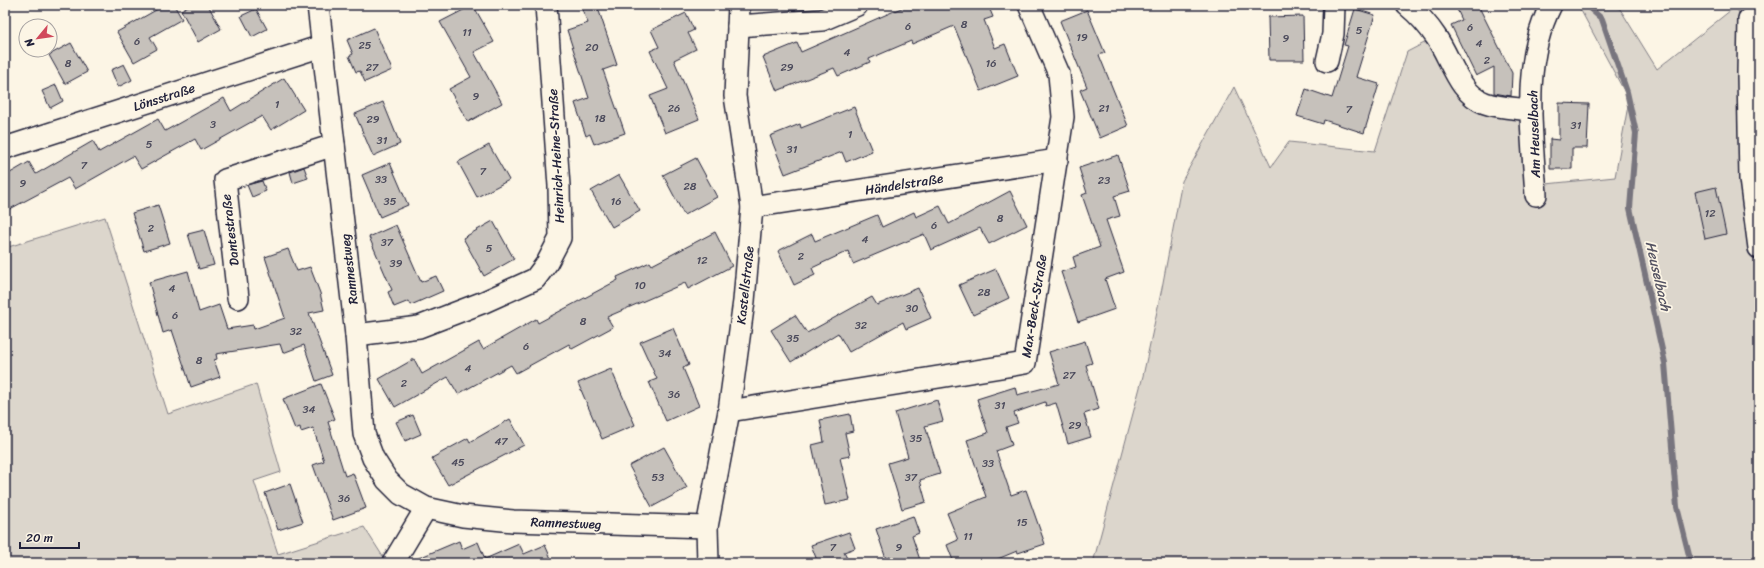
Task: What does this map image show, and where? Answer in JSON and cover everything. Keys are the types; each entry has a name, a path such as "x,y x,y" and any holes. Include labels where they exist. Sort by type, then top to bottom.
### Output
{"street":[{"name":"Ramnestweg","path":"318,5 356,336 364,434 373,458 387,480 402,494 426,508 463,516 513,521 708,527"},
{"name":"Heinrich-Heine-Straße","path":"356,336 419,327 484,302 535,279 547,263 560,238 560,186 546,5"},
{"name":"Kastellstraße","path":"708,563 708,527 729,410 744,301 752,207 735,96 739,5"},
{"path":"738,26 822,20 857,5"},
{"name":"Max-Beck-Straße","path":"729,410 1026,363 1063,117 1059,74 1029,5"},
{"path":"1327,61 1333,34 1334,5"},
{"path":"1407,5 1420,16 1436,37 1461,81 1471,94 1484,102 1500,107 1531,110"},
{"name":"Am Heuselbach","path":"1536,195 1531,110 1534,51 1540,28 1551,5"},
{"path":"1747,12 1759,44"},
{"path":"1747,12 1750,179 1759,248"},
{"name":"Lönsstraße","path":"5,148 322,46"},
{"name":"Dantestraße","path":"238,298 225,180 334,145"},
{"name":"Händelstraße","path":"752,207 1057,160"},
{"path":"393,563 426,508"}],"shaded area":[{"path":"1578,5 1611,5 1620,9 1657,69 1736,6 1759,63 1759,563 1093,563 1143,376 1162,288 1182,181 1234,87 1271,167 1289,142 1375,151 1407,52 1430,40 1460,92 1527,123 1546,184 1615,177 1629,100"},
{"path":"105,217 168,414 256,384 281,472 254,481 278,554 364,527 387,563 5,563 5,248"}],"building":[{"path":"165,5 174,5 182,19 150,37 157,49 134,62 117,32"},
{"path":"190,5 208,5 221,29 198,42 181,10"},
{"path":"473,5 494,42 474,52 502,103 468,122 449,89 471,77 440,22"},
{"path":"580,5 597,5 617,65 603,70 625,133 594,144 590,134 586,136 575,103 589,98 567,30 588,23"},
{"path":"908,5 988,5 993,17 984,20 995,48 1005,44 1018,76 981,91 954,26 912,44 911,41 869,59 870,62 838,76 834,68 777,91 763,57 797,43 801,52"},
{"path":"1455,5 1478,5 1512,73 1511,96 1494,93 1494,67 1476,76 1451,25 1462,20"},
{"path":"256,9 267,29 252,37 241,16"},
{"path":"1355,9 1375,15 1356,77 1379,84 1364,133 1324,120 1323,124 1297,116 1306,89 1332,98 1348,46 1344,45"},
{"path":"1087,10 1105,53 1099,55 1128,126 1100,138 1080,90 1087,87 1060,21"},
{"path":"686,13 694,30 688,33 696,49 674,60 699,119 665,133 650,96 668,89 650,51 659,47 651,30"},
{"path":"1303,16 1304,60 1269,60 1268,17"},
{"path":"374,28 392,70 365,82 360,71 356,72 349,56 353,54 347,40"},
{"path":"71,43 87,72 65,84 51,58 58,58 58,50"},
{"path":"124,64 132,80 118,87 111,70"},
{"path":"284,78 304,110 271,130 262,116 201,150 195,139 141,169 133,156 75,189 68,178 10,209 5,200 5,176 29,162 36,174 93,141 99,152 158,119 165,131 224,98 231,111"},
{"path":"56,85 63,101 50,108 42,91"},
{"path":"383,102 400,144 373,156 355,114"},
{"path":"1559,103 1589,104 1587,148 1572,148 1572,169 1550,169 1550,139 1559,140"},
{"path":"854,107 872,151 846,162 842,152 785,174 770,136 800,124 801,128"},
{"path":"489,145 509,180 477,197 458,162"},
{"path":"1118,155 1130,191 1114,196 1120,216 1106,220 1124,272 1105,279 1115,309 1078,322 1061,272 1076,267 1073,257 1100,247 1082,195 1087,193 1079,168"},
{"path":"696,158 717,197 684,215 663,175"},
{"path":"390,163 408,205 380,217 362,175"},
{"path":"304,167 308,178 293,183 290,172"},
{"path":"619,175 640,211 612,227 591,191"},
{"path":"262,181 266,191 252,197 247,185"},
{"path":"1716,187 1726,234 1705,239 1695,192"},
{"path":"1010,191 1027,225 989,244 980,228 931,250 924,234 853,264 848,251 812,268 815,275 794,285 778,251 812,234 815,241 877,215 882,227 914,212 916,217 940,206 949,224"},
{"path":"158,205 170,243 144,251 132,213"},
{"path":"493,221 514,259 484,276 463,238"},
{"path":"396,225 421,282 436,276 443,291 411,305 409,301 394,307 388,292 392,290 369,237"},
{"path":"204,230 214,265 199,269 188,234"},
{"path":"715,232 732,266 688,289 685,283 607,317 613,327 572,349 569,344 516,373 511,365 458,394 448,377 395,407 379,379 414,359 422,374 479,342 483,349 536,319 538,323 618,280 617,277 650,262 652,265"},
{"path":"288,249 297,271 310,267 320,293 324,310 309,313 332,375 316,381 304,345 283,353 280,344 216,354 217,359 214,360 220,377 191,387 172,330 163,333 149,282 188,271 199,312 219,305 227,329 253,325 254,329 285,318 265,257"},
{"path":"996,269 1009,298 973,315 959,285"},
{"path":"918,288 931,318 906,329 903,322 849,352 838,333 791,362 771,330 795,315 807,333 872,297 877,305"},
{"path":"673,328 689,365 683,368 699,406 666,421 649,382 657,379 640,342"},
{"path":"1085,341 1092,363 1086,365 1099,409 1084,414 1091,437 1068,444 1056,403 1046,406 1045,402 1014,413 1018,423 1006,427 1012,445 996,451 1011,495 1026,490 1045,544 1018,553 1017,551 988,563 954,563 947,545 958,540 947,513 986,497 967,440 988,433 977,399 1015,387 1017,395 1059,384 1049,352"},
{"path":"611,369 635,425 602,439 578,383"},
{"path":"321,384 335,419 328,422 345,476 353,473 366,508 333,520 313,465 324,461 313,428 301,432 300,427 295,429 283,399"},
{"path":"937,400 943,421 925,426 940,474 920,480 926,502 902,509 888,463 908,457 895,413"},
{"path":"850,414 853,431 845,433 850,456 840,458 850,500 825,505 812,445 824,442 820,420"},
{"path":"413,415 421,434 405,441 396,422"},
{"path":"510,419 524,445 448,485 432,458 468,438 470,442"},
{"path":"664,447 687,488 652,507 629,466"},
{"path":"290,484 303,522 278,530 265,493"},
{"path":"913,516 919,533 912,536 921,563 892,563 890,557 886,559 876,529"},
{"path":"849,532 855,548 844,552 849,563 818,563 811,545"},
{"path":"459,541 462,549 478,542 485,559 519,544 524,554 545,545 553,563 407,563"}],"waterway":[{"name":"Heuselbach","path":"1586,5 1602,19 1627,92 1636,133 1630,208 1665,363 1677,507 1691,563"}]}
